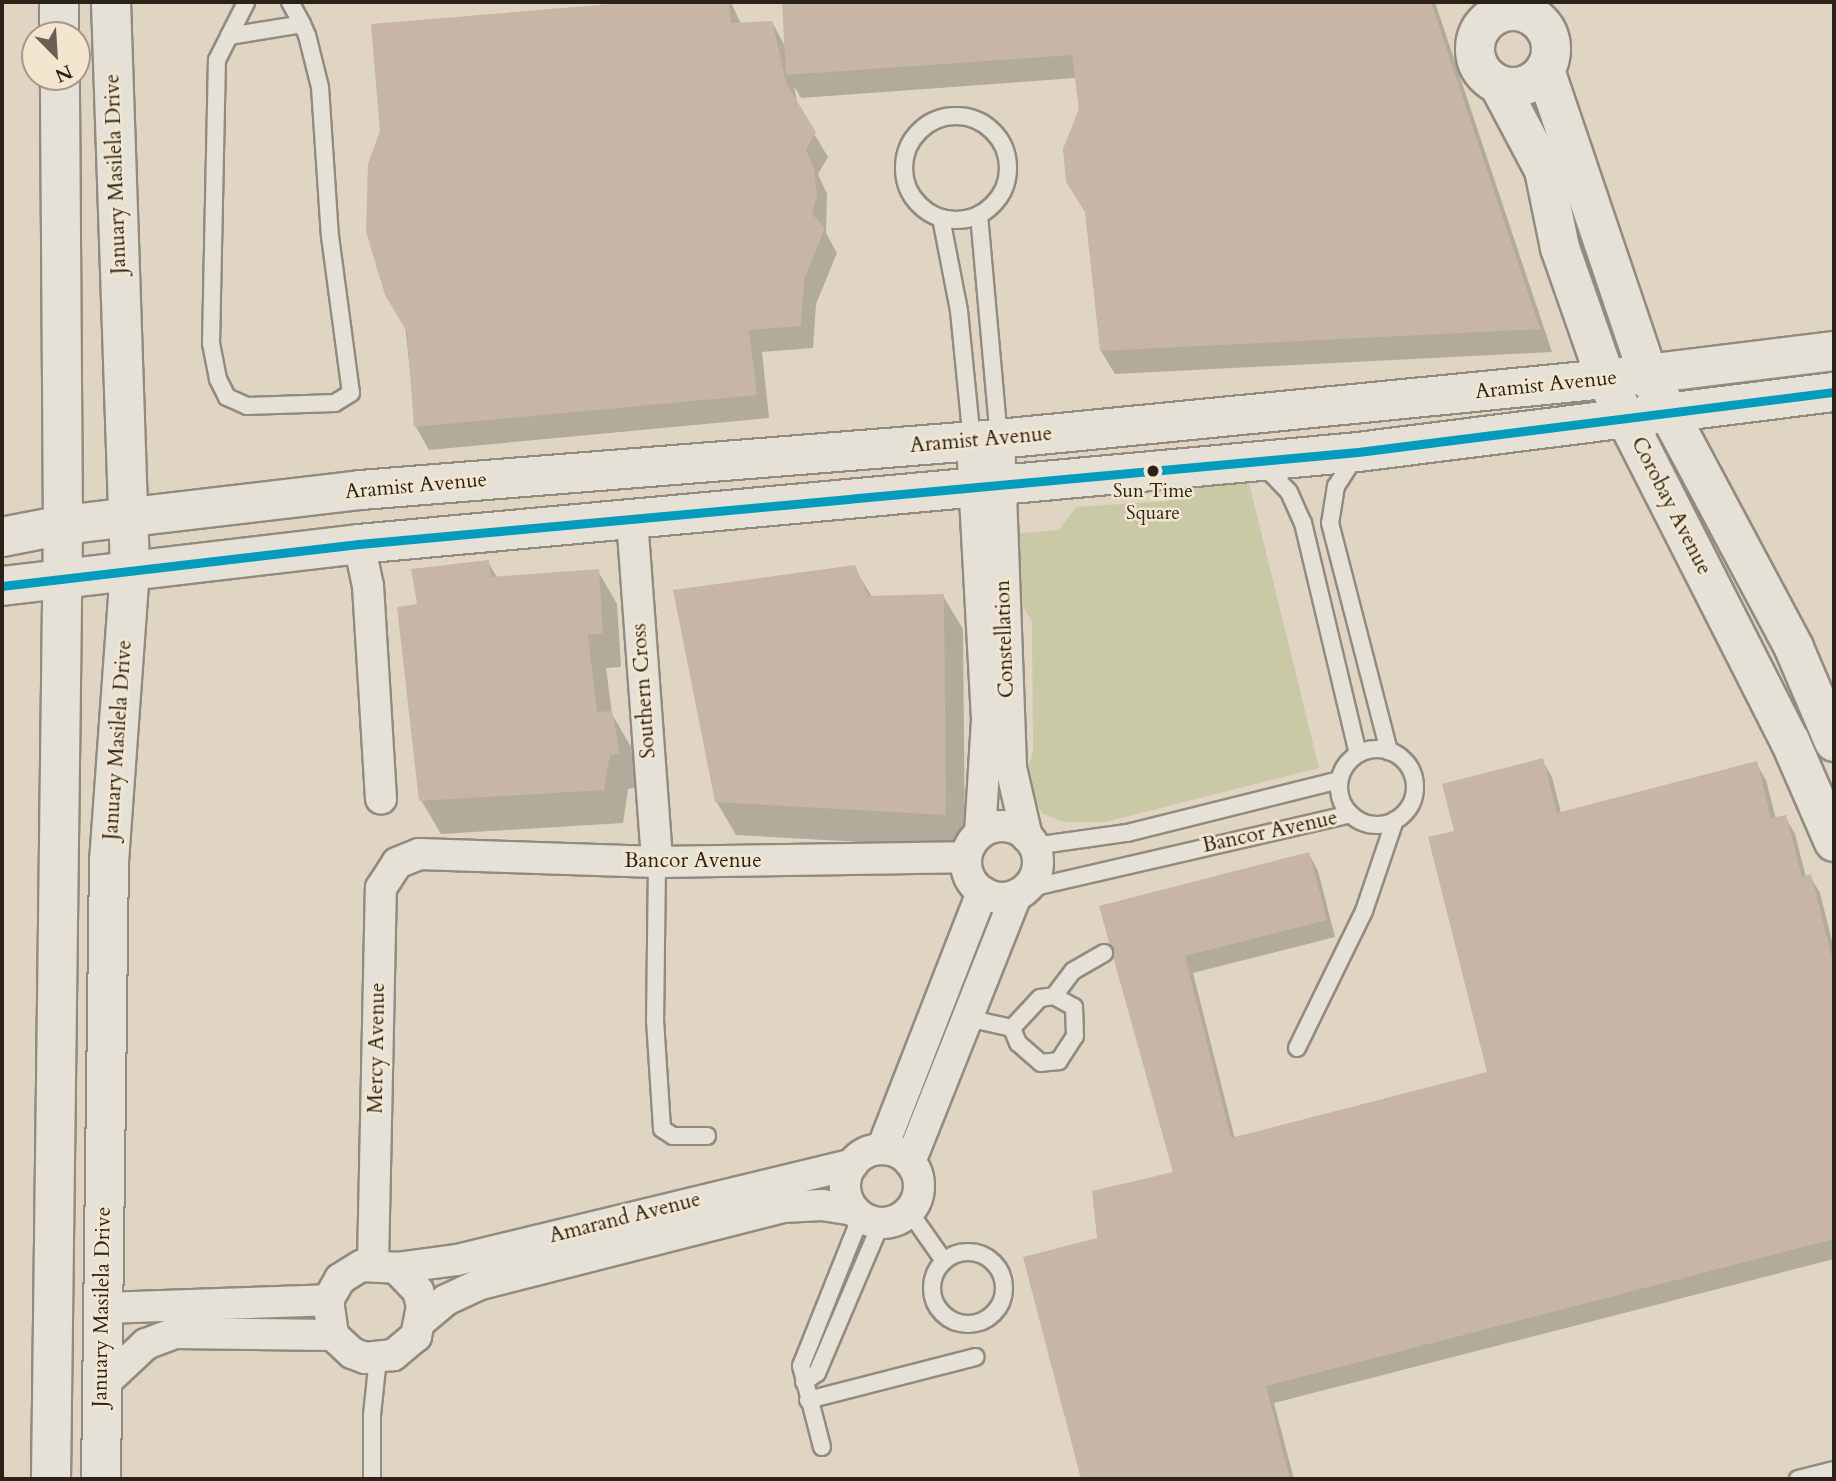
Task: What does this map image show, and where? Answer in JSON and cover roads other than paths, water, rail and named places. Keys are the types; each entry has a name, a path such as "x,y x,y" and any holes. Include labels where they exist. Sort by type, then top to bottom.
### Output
{"street":[{"path":"59,2 60,21"},
{"name":"January Masilela Drive","path":"101,1479 100,1387 104,1308 109,862 130,569 111,2"},
{"name":"Corobay Avenue","path":"1469,2 1476,61 1485,75 1499,85 1544,170 1560,248 1606,379 1790,741 1834,842"},
{"name":"Corobay Avenue","path":"1475,44 1481,27 1494,16 1525,7 1550,37 1551,55 1545,70 1648,374 1668,416 1794,648 1834,742"},
{"path":"1499,85 1516,87 1532,82 1545,70"},
{"path":"51,1479 63,525 60,91"},
{"name":"Aramist Avenue","path":"2,537 63,525 361,490 986,441 1606,379 1834,351"},
{"name":"Aramist Avenue","path":"2,586 359,544 1358,452 1668,416 1834,392"},
{"name":"Constellation","path":"973,845 986,788 986,441"},
{"name":"Constellation","path":"987,487 1011,768 1031,842"},
{"name":"Southern Cross","path":"632,519 657,862"},
{"path":"359,544 368,586 381,799"},
{"path":"910,1162 1021,892 1037,869 1031,842 1008,827 973,845 969,877 982,892 1004,898 1021,892"},
{"name":"Bancor Avenue","path":"419,855 657,862 973,845"},
{"name":"Mercy Avenue","path":"384,1266 381,888 397,863 419,855"},
{"path":"882,1149 910,1162 919,1181 909,1211 866,1217 845,1182 853,1164 882,1149 982,892"},
{"name":"Amarand Avenue","path":"384,1266 457,1260 853,1164"},
{"name":"Amarand Avenue","path":"422,1321 446,1300 481,1284 783,1207 821,1205 866,1217"},
{"path":"384,1266 418,1290 422,1321 406,1348 378,1359 352,1353 333,1335 328,1300 349,1271 384,1266"},
{"path":"76,1479 77,1338 85,1319 104,1308 328,1300"},
{"path":"100,1387 146,1344 175,1333 333,1335"}],"lane":[{"path":"246,2 215,73 211,182 211,344 218,379 227,397 247,406 335,403 351,393 330,236 320,87 302,24 290,2"},
{"path":"229,36 302,24"},
{"path":"945,117 972,118 996,133 1008,158 1006,185 979,215 941,218 917,204 909,193 903,166 905,153 920,129 945,117"},
{"path":"979,215 984,308 986,441"},
{"path":"941,218 986,441"},
{"path":"959,312 984,308"},
{"path":"1358,452 1336,486 1330,523 1389,751"},
{"path":"1259,461 1283,485 1299,512 1358,754"},
{"path":"1297,1048 1364,911 1395,820 1411,803 1414,779 1405,762 1389,751 1358,754 1339,780 1339,793 1350,814 1372,824 1395,820"},
{"name":"Bancor Avenue","path":"1031,842 1127,833 1339,780"},
{"name":"Bancor Avenue","path":"1021,892 1350,814"},
{"path":"657,862 655,1009 662,1129 673,1136 708,1136"},
{"path":"1054,996 1073,971 1104,953"},
{"path":"967,1018 1012,1028 1028,1055 1041,1063 1059,1061 1072,1043 1076,1018 1074,1007 1054,996 1040,998 1012,1028"},
{"path":"909,1211 944,1261"},
{"path":"822,1447 803,1382 817,1373 866,1217"},
{"path":"963,1252 985,1255 1004,1274 1005,1297 995,1313 967,1323 939,1310 929,1282 944,1261 963,1252"},
{"path":"808,1400 976,1357"},
{"path":"372,1479 372,1415 378,1359"},
{"path":"1798,1479 1834,1470"}],"place":[{"name":"Sun Time Square","path":"1153,471"}]}
